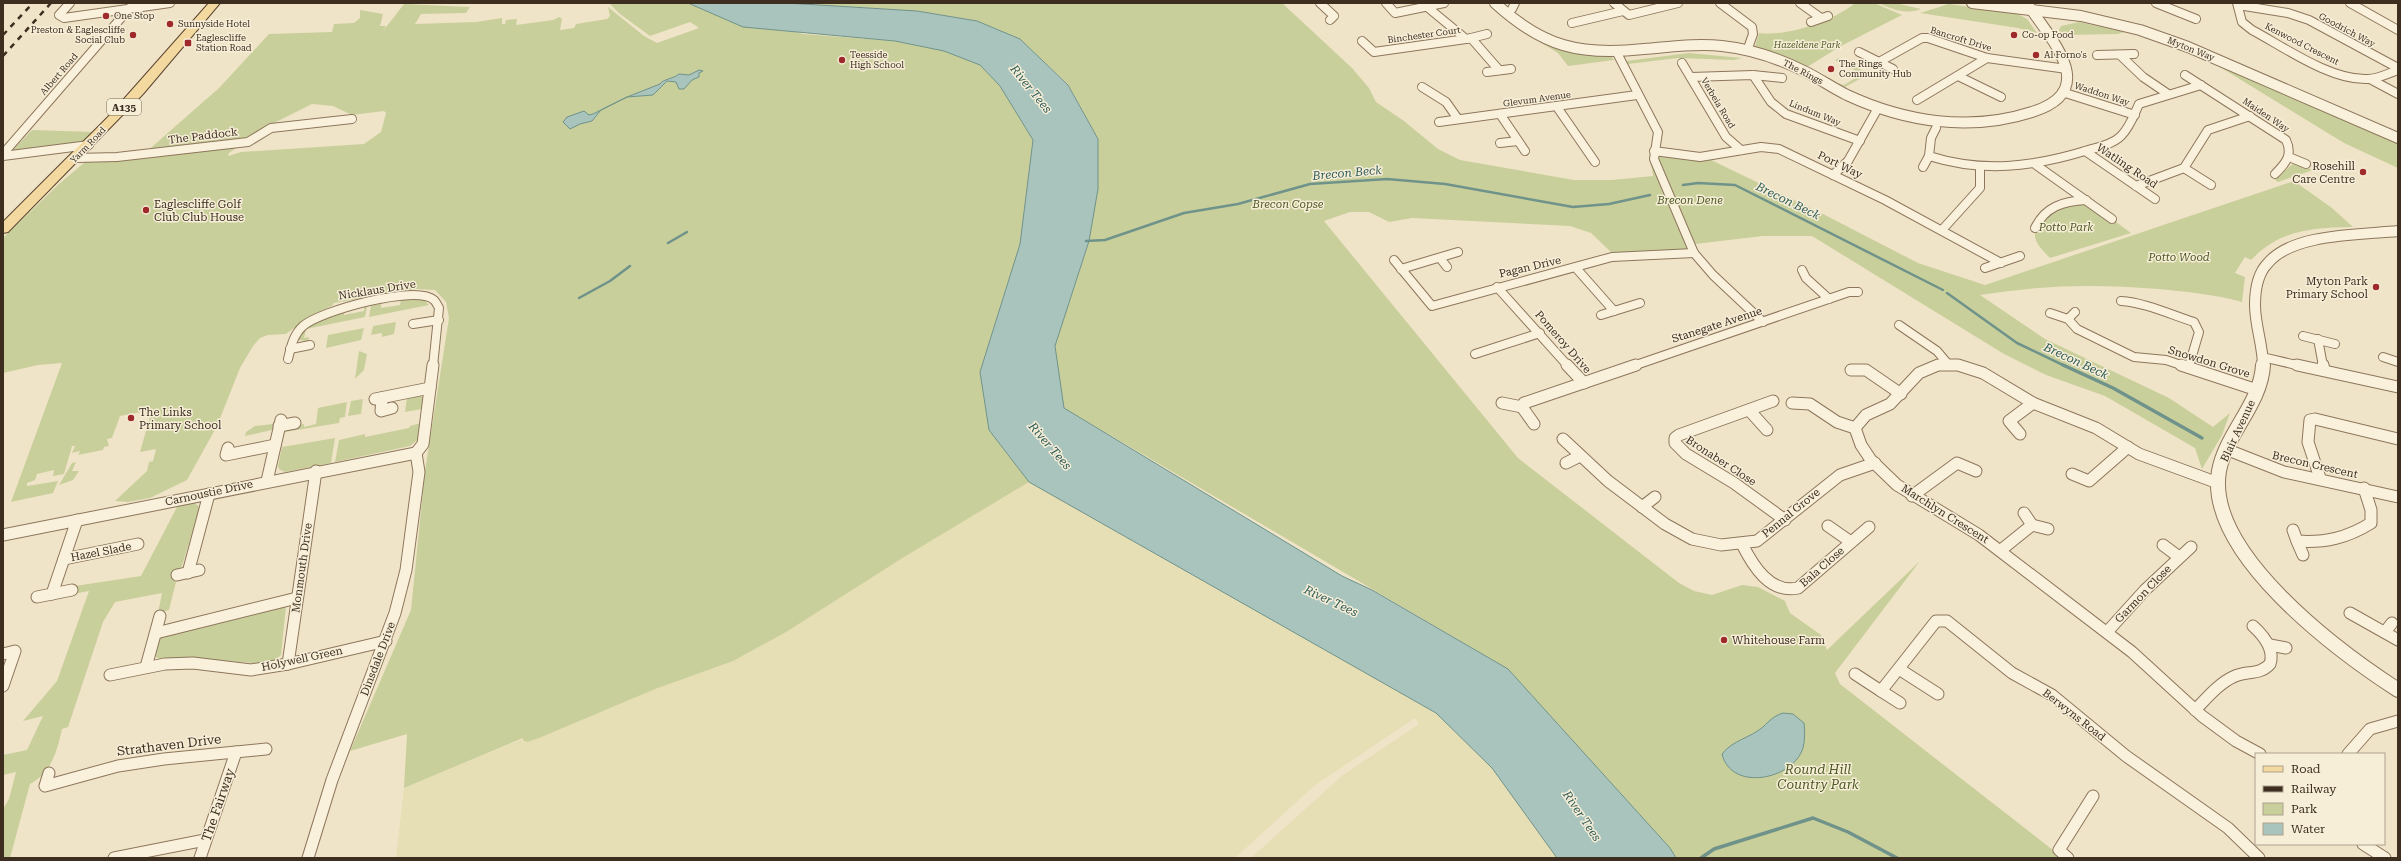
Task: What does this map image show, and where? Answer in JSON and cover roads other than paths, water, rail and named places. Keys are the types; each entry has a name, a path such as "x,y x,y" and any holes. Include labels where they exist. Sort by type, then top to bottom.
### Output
{"main road":[{"name":"Yarm Road","path":"3,229 89,145 163,65 215,3"}],"street":[{"path":"70,3 59,15 64,18 132,6 170,3"},
{"path":"1320,3 1332,18 1343,11"},
{"path":"1386,3 1395,12 1444,3"},
{"name":"The Rings","path":"1495,3 1519,25 1548,39 1579,48 1616,51 1687,44 1723,46 1747,51 1784,62 1848,96 1878,108 1936,121 1992,122 2022,117 2043,109 2056,100 2062,92 2068,78 2067,69"},
{"path":"1614,3 1620,11 1623,19"},
{"path":"1572,24 1620,11 1630,15 1678,3"},
{"path":"1723,5 1738,3"},
{"path":"1800,3 1825,17 1811,22"},
{"name":"Myton Way","path":"1972,3 2034,7 2115,17 2171,35 2398,131"},
{"path":"1998,3 2034,7 2052,25 2057,47"},
{"path":"2156,3 2196,19"},
{"path":"2350,3 2398,30"},
{"name":"Goodrich Way","path":"2237,4 2288,13 2309,20 2398,69"},
{"name":"Kenwood Crescent","path":"2237,4 2242,22 2252,30 2330,70 2352,77 2370,79 2398,69"},
{"path":"1723,5 1752,27 1753,34 1747,51"},
{"name":"Albert Road","path":"3,155 132,6"},
{"name":"Binchester Court","path":"1426,6 1469,38"},
{"path":"2034,7 2057,47 2067,69"},
{"name":"Myton Way","path":"2034,7 2121,25 2188,47 2398,138"},
{"path":"2052,25 2074,18 2121,25"},
{"path":"1585,20 1595,28"},
{"path":"1469,38 1487,34"},
{"path":"1469,38 1499,70"},
{"name":"Binchester Court","path":"1362,41 1374,52 1469,38"},
{"name":"Bancroft Drive","path":"1879,62 1922,38 1987,58 2067,69"},
{"path":"1957,48 1962,41"},
{"path":"1616,51 1637,95 1658,132 1658,142 1654,151 1654,159 1694,253 1713,275 1763,322"},
{"path":"1860,52 1893,69"},
{"path":"2097,55 2134,54"},
{"path":"2120,55 2143,77 2168,94"},
{"path":"1917,100 1987,58"},
{"name":"Verbeia Road","path":"1682,63 1726,137 1741,150"},
{"path":"1487,72 1510,69"},
{"path":"1691,77 1753,75 1782,78"},
{"name":"Lindum Way","path":"1753,75 1771,102 1786,114 1860,141"},
{"name":"Maiden Way","path":"2185,75 2286,140 2291,150 2289,157"},
{"path":"1958,76 1992,90 2000,97"},
{"path":"2370,79 2398,94"},
{"path":"1929,156 1940,160 1980,167 2012,168 2036,165 2085,151 2120,137 2135,115 2139,104 2201,85"},
{"path":"1422,87 1446,102 1458,119"},
{"name":"Waddon Way","path":"2062,92 2135,115"},
{"name":"Glevum Avenue","path":"1438,122 1637,95"},
{"path":"1557,107 1595,162"},
{"path":"1833,175 1848,161 1878,108"},
{"path":"1500,114 1525,151"},
{"path":"2136,186 2184,168 2208,130 2250,116"},
{"name":"The Paddock","path":"76,158 117,157 248,142 271,128 352,119"},
{"path":"1923,167 1929,156 1931,138 1936,128"},
{"path":"1500,143 1518,141"},
{"path":"3,155 89,145"},
{"name":"Port Way","path":"1654,151 1700,157 1761,147 1779,149 1942,230 2001,263"},
{"name":"Watling Road","path":"2085,151 2156,199"},
{"path":"1579,155 1589,153"},
{"path":"2275,174 2289,157 2306,164"},
{"path":"2036,165 2112,219"},
{"path":"1942,230 1956,217 1980,188 1980,167"},
{"path":"2184,168 2211,185"},
{"path":"2035,228 2044,212 2055,206 2073,200 2086,200"},
{"name":"Blair Avenue","path":"2398,231 2314,239 2293,246 2268,262 2255,284 2254,305 2262,357 2262,373 2257,390 2224,457 2218,483 2221,503 2234,534 2248,559 2273,589 2300,616 2337,648 2398,690"},
{"path":"1401,269 1458,252"},
{"name":"Pagan Drive","path":"1394,260 1434,310 1497,287 1623,255 1694,253"},
{"path":"1985,268 2020,256"},
{"path":"1440,258 1447,266"},
{"path":"1576,268 1614,311"},
{"path":"1802,270 1806,278 1829,299"},
{"name":"Pomeroy Drive","path":"1497,287 1584,383 1524,403 1522,406"},
{"name":"Stanegate Avenue","path":"1584,383 1849,292 1858,292"},
{"name":"Nicklaus Drive","path":"288,359 295,335 305,324 333,310 421,295 431,298 437,303 439,320 423,444 416,453"},
{"path":"2121,301 2136,298 2147,308 2194,322 2199,332 2188,366"},
{"path":"1601,315 1640,303"},
{"name":"Snowdon Grove","path":"2050,313 2072,315 2077,329 2134,357 2166,360 2257,390"},
{"path":"413,324 439,320"},
{"path":"1899,325 1937,351 1948,364"},
{"path":"1915,335 1924,329"},
{"path":"1475,354 1540,333"},
{"path":"2303,336 2335,344"},
{"path":"2318,339 2324,370"},
{"path":"290,349 310,345"},
{"path":"2262,357 2398,387"},
{"path":"2383,357 2398,362"},
{"path":"1792,403 1811,400 1837,422 1855,428 1866,415 1890,404 1920,373 1948,364 1971,368 1983,373 2033,403 2096,428 2128,447 2162,464 2218,483"},
{"path":"1851,370 1865,365 1901,394"},
{"path":"392,408 381,411 379,398 430,388"},
{"name":"Bronaber Close","path":"1773,401 1679,434 1675,438 1675,443 1686,454 1734,483 1785,520"},
{"path":"1502,403 1522,406 1534,424"},
{"path":"2020,434 2009,421 2033,403"},
{"path":"1748,410 1767,430"},
{"path":"2320,478 2309,448 2306,430 2310,420 2315,419 2398,439"},
{"path":"267,481 280,423 294,423"},
{"name":"Marchlyn Crescent","path":"1855,428 1858,440 1875,463 1912,496 1970,528 2001,550 2026,573 2107,632 2145,663 2168,687 2195,710 2227,735 2258,753"},
{"name":"Pennal Grove","path":"1564,439 1595,471 1674,532 1692,540 1712,545 1742,544 1756,541 1785,520 1840,475 1875,463"},
{"path":"228,448 226,455 275,445"},
{"path":"2072,474 2089,480 2128,447"},
{"name":"Brecon Crescent","path":"2228,450 2284,472 2320,478 2398,497"},
{"name":"Carnoustie Drive","path":"3,535 316,471 403,454 416,453"},
{"name":"Dinsdale Drive","path":"308,858 311,843 332,780 386,641 395,613 406,570 419,472 416,453"},
{"path":"1566,463 1580,456"},
{"path":"1912,496 1957,464 1976,471"},
{"name":"Monmouth Drive","path":"288,664 316,471"},
{"path":"2297,541 2331,542 2356,533 2371,523 2371,510 2364,488"},
{"path":"199,570 182,574 208,494"},
{"path":"1642,507 1655,497"},
{"path":"2024,513 2032,525 2048,529"},
{"name":"Hazel Slade","path":"52,594 77,520"},
{"path":"2001,550 2032,525"},
{"name":"Bala Close","path":"1828,526 1850,542"},
{"name":"Bala Close","path":"1742,544 1755,565 1769,580 1783,590 1791,591 1798,588 1869,527"},
{"path":"2293,530 2303,555"},
{"name":"Hazel Slade","path":"64,559 138,544"},
{"name":"Garmon Close","path":"2163,545 2179,557"},
{"name":"Garmon Close","path":"2107,632 2179,557 2191,547"},
{"path":"37,597 72,590"},
{"path":"156,633 297,598"},
{"path":"2350,613 2388,627 2398,640"},
{"path":"146,667 160,616"},
{"name":"Berwyns Road","path":"1881,691 1936,621 1947,621 1986,654 2012,673 2052,695 2126,756 2228,828 2259,858"},
{"path":"2253,626 2270,645 2286,648"},
{"name":"Holywell Green","path":"110,675 146,667 193,663 251,670 288,664 386,641"},
{"path":"2195,710 2226,680 2243,673 2255,673 2264,669 2271,660 2270,645"},
{"path":"3,654 15,651 3,686"},
{"path":"1899,669 1938,694"},
{"path":"1855,674 1900,703"},
{"path":"2349,753 2370,729 2398,721"},
{"name":"Strathaven Drive","path":"49,773 44,786 118,766 164,759 266,749"},
{"name":"The Fairway","path":"200,858 236,752"},
{"path":"2068,858 2059,850 2094,796"},
{"path":"114,858 205,840"},
{"path":"2365,845 2385,858"}],"water":[{"name":"River Tees","path":"688,3 786,3 917,11 977,21 1020,39 1068,85 1098,139 1098,189 1089,241 1055,346 1064,408 1342,576 1372,590 1508,669 1670,848 1676,858 1557,858 1492,768 1436,713 1029,482 989,430 980,372 1020,244 1033,140 1000,86 980,65 944,51 895,41 743,27"},
{"path":"699,70 703,71 699,73 699,77 692,80 684,89 679,89 676,82 667,81 653,95 627,97 660,84 661,82 679,74 689,75"},
{"path":"601,110 592,121 580,124 570,129 563,122 567,117 584,111 589,115"},
{"path":"1783,713 1793,714 1804,723 1804,745 1797,759 1787,768 1775,774 1762,777 1749,777 1737,774 1728,766 1722,754 1731,745 1758,731 1772,718"}],"waterway":[{"name":"Brecon Beck","path":"1086,241 1105,240 1184,213 1238,204 1310,184 1387,179 1445,184 1573,207 1609,204 1650,195"},
{"name":"Brecon Beck","path":"1683,185 1698,183 1735,185 1943,290"},
{"path":"668,243 687,232"},
{"path":"579,298 610,281 630,266"},
{"name":"Brecon Beck","path":"1947,293 2017,343 2065,366"},
{"name":"Brecon Beck","path":"2063,365 2113,388 2202,438"},
{"path":"1701,858 1714,849 1813,818 1848,832 1897,858"}],"railway":[{"path":"3,35 33,3"},
{"path":"3,56 51,3"}],"place":[{"name":"One Stop","path":"106,16"},
{"name":"Sunnyside Hotel","path":"170,24"},
{"name":"Preston & Eaglescliffe Social Club","path":"133,35"},
{"name":"Co-op Food","path":"2014,35"},
{"name":"Eaglescliffe Station Road","path":"188,43"},
{"name":"Al Forno's","path":"2036,55"},
{"name":"Teesside High School","path":"842,60"},
{"name":"The Rings Community Hub","path":"1831,69"},
{"name":"Rosehill Care Centre","path":"2363,172"},
{"name":"Eaglescliffe Golf Club Club House","path":"146,210"},
{"name":"Myton Park Primary School","path":"2376,287"},
{"name":"The Links Primary School","path":"131,418"},
{"name":"Whitehouse Farm","path":"1724,640"}],"park label":[{"name":"Hazeldene Park","path":"1807,45"},
{"name":"Brecon Dene","path":"1690,200"},
{"name":"Brecon Copse","path":"1288,204"},
{"name":"Potto Park","path":"2066,227"},
{"name":"Potto Wood","path":"2179,257"},
{"name":"Round Hill Country Park","path":"1818,776"}]}
